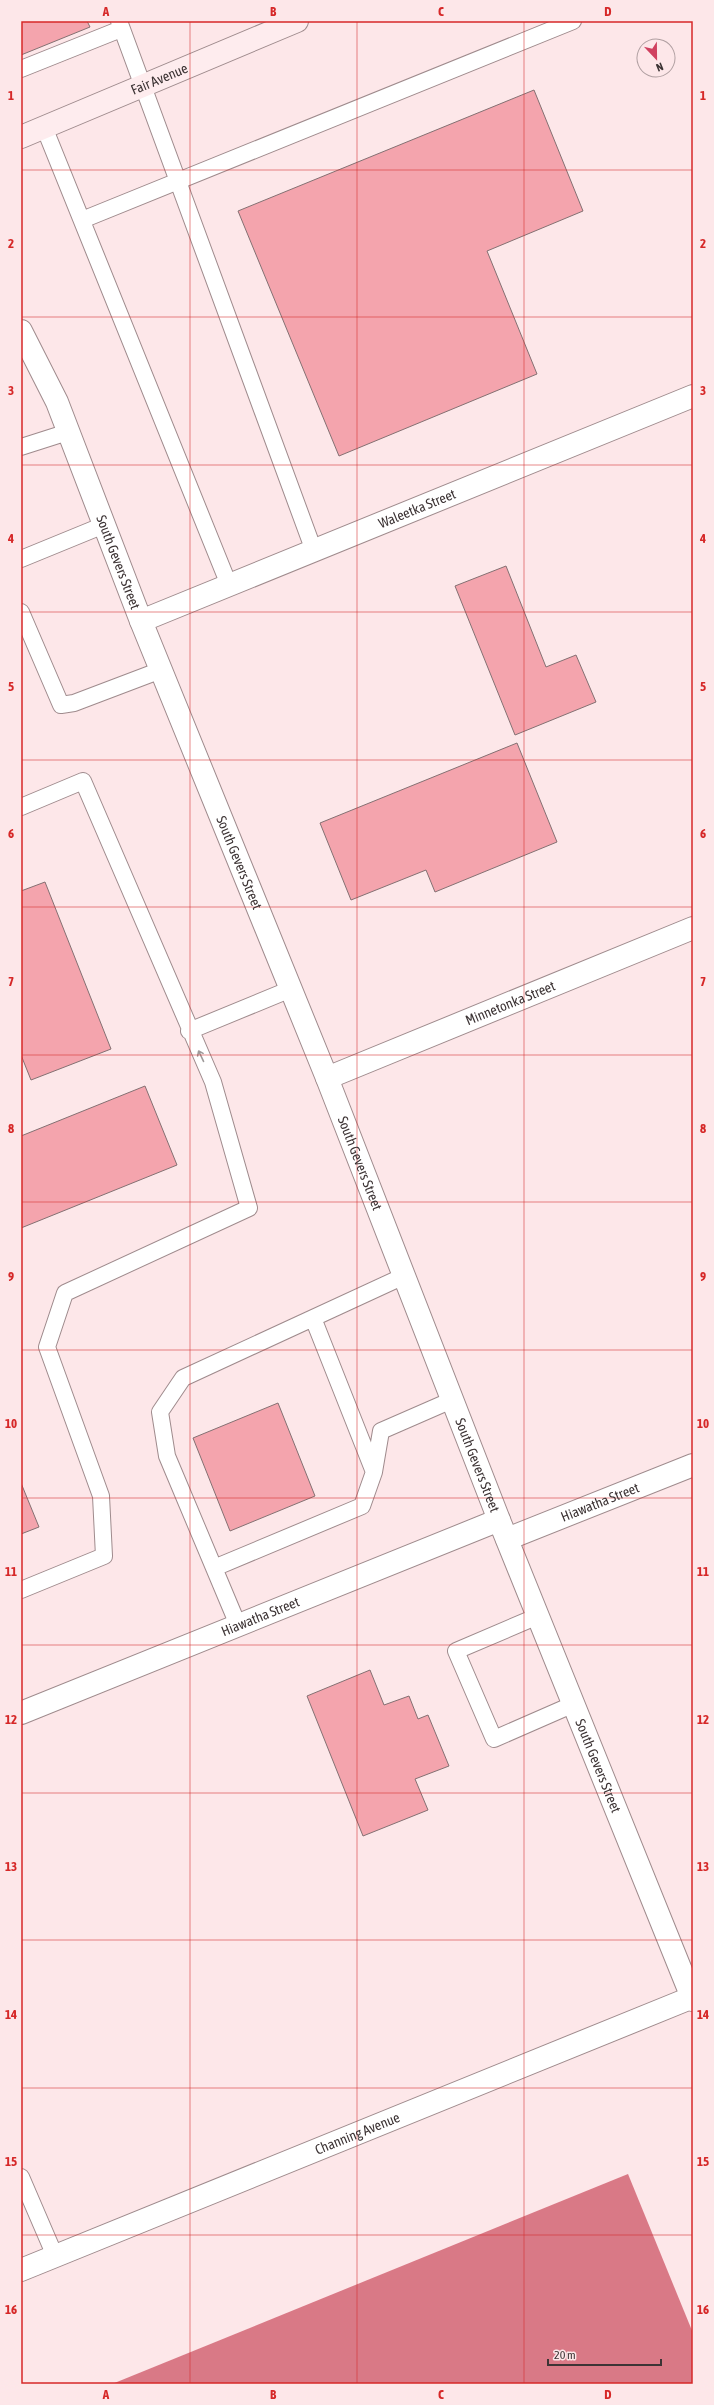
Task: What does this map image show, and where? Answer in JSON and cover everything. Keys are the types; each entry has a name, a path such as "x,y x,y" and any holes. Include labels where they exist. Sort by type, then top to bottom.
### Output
{"main road":[{"name":"Fair Avenue","path":"21,137 297,21"}],"street":[{"name":"South Gevers Street","path":"21,331 56,402 141,621 327,1078 503,1529 693,1998"},
{"name":"Waleetka Street","path":"141,621 693,396"},
{"name":"Minnetonka Street","path":"327,1078 693,928"},
{"name":"Hiawatha Street","path":"21,1713 238,1625 503,1529 693,1465"},
{"name":"Channing Avenue","path":"21,2270 693,1998"}],"lane":[{"path":"82,220 574,21"},
{"path":"21,69 120,25 314,551"},
{"path":"44,127 229,585"},
{"path":"21,447 68,432"},
{"path":"21,559 104,525"},
{"path":"21,612 61,705 74,703 161,670"},
{"path":"21,808 84,781 189,1031 212,1082 249,1208 66,1292 47,1347 101,1496 104,1556 21,1590"},
{"path":"189,1031 291,989"},
{"path":"238,1625 167,1456 160,1412 183,1378 404,1276"},
{"path":"313,1318 374,1472"},
{"path":"214,1568 362,1506 374,1472 381,1431 452,1400"},
{"path":"538,1616 456,1651 494,1739 574,1704"},
{"path":"21,2177 55,2256"}],"shaded area":[{"path":"628,2174 693,2333 693,2384 112,2384"}],"building":[{"path":"21,21 87,21 90,27 21,55"},
{"path":"534,90 583,211 487,251 537,374 339,456 238,211"},
{"path":"506,566 546,667 576,655 596,702 515,735 455,586"},
{"path":"517,743 557,842 435,892 426,870 351,900 320,823"},
{"path":"45,882 111,1049 31,1080 21,1055 21,891"},
{"path":"145,1086 177,1165 21,1228 21,1136"},
{"path":"278,1403 315,1496 230,1531 193,1438"},
{"path":"21,1483 39,1527 21,1534"},
{"path":"370,1670 384,1705 409,1696 418,1719 428,1715 449,1766 415,1779 428,1810 363,1836 307,1696"}]}
